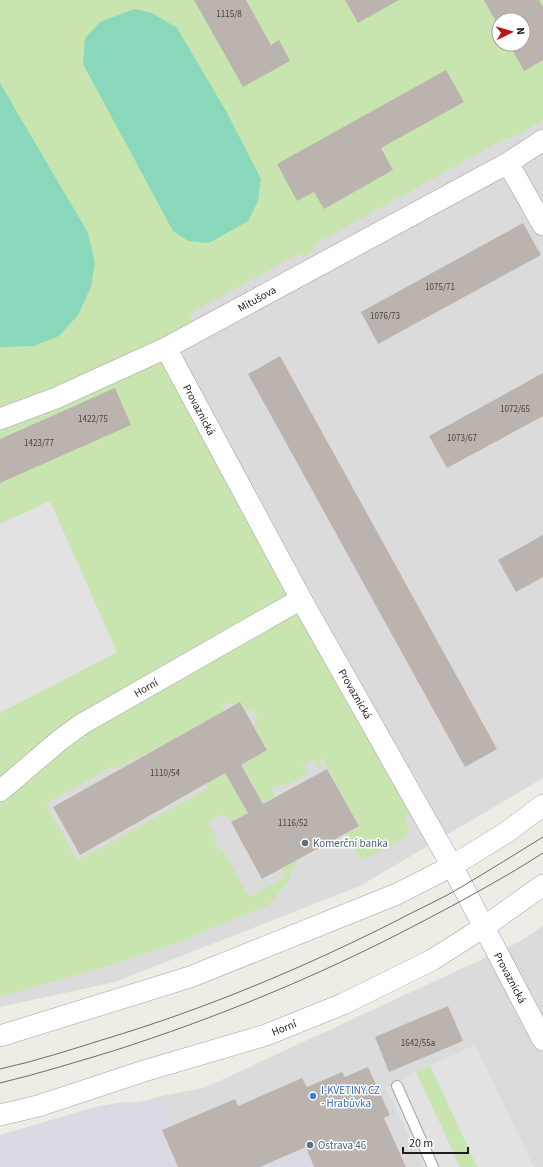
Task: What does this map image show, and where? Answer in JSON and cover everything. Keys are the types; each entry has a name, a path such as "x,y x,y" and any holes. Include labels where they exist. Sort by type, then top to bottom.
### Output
{"street":[{"name":"Mitušova","path":"0,419 56,398 166,348 508,163 543,140"},
{"path":"508,163 543,225"},
{"name":"Provaznická","path":"166,348 301,600 452,866 543,1040"},
{"name":"Horní","path":"0,790 60,740 82,724 301,600"},
{"path":"0,1036 190,977 397,894 452,866 507,832 543,805"},
{"name":"Horní","path":"0,1115 38,1106 144,1071 266,1035 343,1004 423,965 484,927 543,885"}],"lane":[{"path":"397,1086 433,1167"}],"shaded area":[{"path":"0,0 543,0 543,778 360,886 115,982 0,1007"},
{"path":"50,501 117,652 0,713 0,524"},
{"path":"543,926 543,1167 0,1167 0,1150 125,1102 140,1102 204,1088 519,942"},
{"path":"475,1045 534,1167 477,1167 430,1065"},
{"path":"416,1072 460,1167 424,1167 386,1088"},
{"path":"162,1096 172,1126 162,1130 178,1167 0,1167 0,1135 99,1106 125,1102 140,1102"},
{"path":"306,1147 311,1161 317,1167 260,1167"}],"green space":[{"path":"0,0 543,0 543,120 522,133 507,139 506,138 312,246 314,251 303,257 300,253 189,314 193,321 153,344 413,813 404,817 408,828 405,838 365,859 360,859 350,844 349,837 346,832 359,825 322,758 319,760 322,766 319,768 314,759 302,766 307,775 284,787 282,784 271,789 275,797 263,803 241,764 267,749 253,723 258,720 252,709 247,712 241,702 232,706 230,702 222,706 224,711 137,759 135,758 115,769 113,766 46,804 77,860 208,788 205,784 225,773 248,812 232,821 223,815 208,822 217,838 214,840 221,851 223,850 249,897 285,878 281,868 297,859 298,863 291,872 287,884 267,906 171,945 111,965 0,997"},
{"path":"134,9 152,13 177,28 226,111 261,179 258,201 248,221 209,243 188,241 173,231 83,64 85,38 100,22"},
{"path":"0,83 88,233 95,263 91,287 78,315 59,336 34,346 0,347"},
{"path":"430,1065 477,1167 460,1167 416,1072"}],"building":[{"path":"194,0 246,0 271,45 279,40 290,61 243,87"},
{"path":"345,0 399,0 358,23"},
{"path":"484,0 539,0 543,7 543,60 524,71 513,52 531,52 531,12 491,13"},
{"path":"446,70 464,102 381,148 393,170 324,209 314,192 297,201 277,164"},
{"path":"523,223 541,255 378,344 361,312"},
{"path":"280,356 497,749 465,767 248,374"},
{"path":"543,373 543,416 447,468 429,436"},
{"path":"115,388 131,425 0,483 0,439"},
{"path":"543,535 543,577 516,592 498,560"},
{"path":"240,702 267,750 241,765 263,804 327,769 359,826 262,879 231,822 248,813 225,773 80,855 53,807"},
{"path":"448,1006 463,1041 389,1072 375,1037"},
{"path":"368,1067 390,1115 384,1118 406,1167 314,1167 306,1147 260,1167 178,1167 162,1130 235,1099 238,1106 302,1078 307,1087 342,1072 345,1077"}],"tram line":[{"path":"0,1069 53,1055 180,1015 289,971 361,938 447,895 543,837"},
{"path":"0,1083 113,1051 190,1025 302,980 376,945 462,901 543,853"}],"place":[{"name":"Komerční banka","path":"305,843"},
{"name":"I-KVETINY.CZ - Hrabůvka","path":"313,1096"},
{"name":"Ostrava 46","path":"310,1145"}]}
